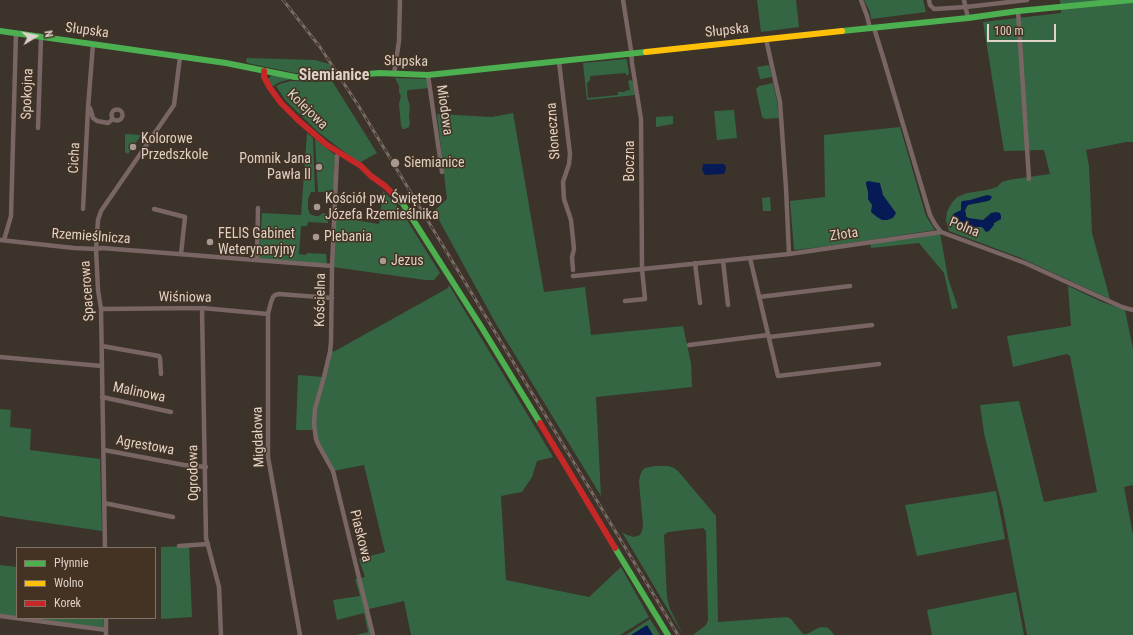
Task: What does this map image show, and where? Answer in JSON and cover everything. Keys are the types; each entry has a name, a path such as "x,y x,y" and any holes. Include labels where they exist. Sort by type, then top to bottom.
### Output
{"main road":[{"name":"Słupska","path":"0,31 234,64 301,78 316,78 371,73 428,74 485,70 968,18 1018,11 1132,0"},
{"name":"Kolejowa","path":"264,71 266,81 281,103 309,130 327,145 346,158 355,162 394,194 403,204 482,328 668,635"}],"street":[{"path":"394,74 399,41 400,0"},
{"name":"Boczna","path":"624,0 631,50 630,54 641,119 642,269 644,299 625,301"},
{"name":"Polna","path":"861,0 883,57 930,215 941,232 1025,263 1133,310"},
{"path":"929,0 930,5 934,8 966,7 1002,1 1027,0"},
{"path":"964,0 968,18"},
{"path":"1018,11 1029,179"},
{"path":"2,240 11,216 16,33"},
{"name":"Spokojna","path":"38,128 41,37"},
{"name":"Słupska","path":"766,39 780,102 786,180 789,254"},
{"name":"Cicha","path":"83,209 93,44"},
{"name":"Spacerowa","path":"105,547 101,309 98,290 96,249 98,220 101,211 174,105 180,57"},
{"name":"Słoneczna","path":"559,62 570,154 569,164 563,182 564,199 571,220 574,249 572,257 573,270"},
{"name":"Miodowa","path":"428,74 442,172"},
{"path":"88,108 90,108 93,118 97,121 108,122 113,119"},
{"name":"Kościelna","path":"319,446 315,430 315,409 330,352 332,327 332,266 337,156 339,152"},
{"path":"257,260 258,208"},
{"path":"154,209 185,217 181,254"},
{"name":"Złota","path":"572,276 584,276 789,254 941,232"},
{"name":"Rzemieślnicza","path":"2,240 74,248 102,248 332,266"},
{"path":"750,258 778,376 879,364"},
{"path":"723,261 728,305"},
{"path":"695,264 700,303"},
{"path":"760,297 850,286"},
{"name":"Migdałowa","path":"300,635 268,457 268,314 273,297 279,294 332,298"},
{"name":"Wiśniowa","path":"101,309 202,308 268,314"},
{"name":"Ogrodowa","path":"202,308 206,467 206,538 220,588 221,635"},
{"path":"689,344 872,325"},
{"path":"102,346 159,356 161,374"},
{"path":"0,357 102,366"},
{"name":"Malinowa","path":"102,397 171,412"},
{"name":"Piaskowa","path":"319,446 333,471 373,635"},
{"name":"Agrestowa","path":"104,450 184,465 206,467"},
{"path":"104,503 173,517"},
{"path":"179,546 208,544"},
{"path":"0,616 16,618"},
{"path":"20,619 106,632 106,619"}],"green space":[{"path":"757,0 796,0 799,27 761,32"},
{"path":"864,0 923,0 926,12 871,19 870,12"},
{"path":"1060,0 1133,0 1133,142 1086,150 1089,166 1092,233 1110,299 1021,258 949,231 946,220 947,212 957,197 967,193 997,187 1002,182 1008,180 1050,174 1044,150 1004,151 983,22 1061,13"},
{"path":"247,58 315,60 329,64 334,73 295,73 247,63"},
{"path":"626,59 629,73 628,75 626,75 626,73 590,76 590,80 587,83 588,98 618,95 618,92 630,90 628,81 631,80 634,83 635,95 587,100 583,63"},
{"path":"769,65 772,77 760,79 757,67"},
{"path":"272,75 291,79 273,86 268,79"},
{"path":"395,78 428,79 429,88 407,91 410,106 410,123 409,127 405,129 401,126 399,104 401,96 399,86"},
{"path":"291,81 332,81 377,153 359,163 318,132 286,101 276,86"},
{"path":"773,83 779,118 765,119 762,117 756,89 759,86"},
{"path":"734,110 737,138 717,140 714,111"},
{"path":"513,113 544,292 585,287 591,335 683,326 691,363 692,387 596,397 601,496 495,322 434,211 447,199 437,114 492,117"},
{"path":"673,116 673,124 656,127 656,117"},
{"path":"900,127 926,216 935,230 794,250 790,201 825,197 824,135"},
{"path":"307,133 313,138 315,192 311,192 308,199 308,209 310,214 315,216 319,216 323,213 328,215 328,223 308,222 307,226 301,226 299,254 326,254 327,264 259,259 262,213 301,215"},
{"path":"125,134 141,135 128,154 125,152"},
{"path":"315,139 335,155 334,189 325,192 318,192"},
{"path":"383,191 400,209 440,273 434,280 333,267 335,217 379,224"},
{"path":"770,197 771,211 763,211 762,198"},
{"path":"940,233 948,278 958,308 952,309 944,273 919,243 871,248 870,243"},
{"path":"449,285 553,457 537,461 532,477 522,492 501,496 506,580 589,597 621,567 649,617 620,635 411,635 404,601 369,609 375,635 356,635 368,632 364,613 337,620 333,600 360,596 355,579 365,577 359,559 385,552 364,465 333,471 324,457 315,430 296,430 298,375 324,377 330,352 335,351 448,288"},
{"path":"1068,286 1102,302 1125,310 1133,349 1133,485 1124,487 1133,535 1133,635 1027,635 1003,510 984,433 980,405 1019,401 1044,502 1097,492 1070,356 1067,354 1013,367 1007,336 1071,326"},
{"path":"0,409 11,410 10,427 31,429 30,450 100,459 102,531 0,516"},
{"path":"668,466 678,471 716,516 718,622 787,617 791,619 803,634 807,634 823,627 828,628 834,635 693,635 706,625 708,620 706,531 703,528 668,532 664,535 667,598 670,609 683,635 622,532 634,537 640,535 642,531 643,525 639,482 640,476 645,468"},
{"path":"996,491 1005,539 917,556 905,505"},
{"path":"189,546 192,617 161,619 161,547"},
{"path":"0,565 16,567 16,618 0,616"},
{"path":"1016,592 1024,635 932,635 927,610"},
{"path":"24,619 103,619 104,629"},
{"path":"650,619 660,635 626,635"}],"shaded area":[{"path":"703,164 724,164 726,167 725,172 724,174 705,175 702,170"},
{"path":"868,181 880,183 883,195 896,213 893,218 882,220 871,212 872,205 868,199 866,184"},
{"path":"987,195 992,197 990,200 968,205 965,211 968,218 983,220 991,213 1000,213 1001,219 994,223 989,231 986,232 982,227 970,227 956,222 953,214 961,210 962,201"},
{"path":"647,625 653,635 631,635"}],"railway":[{"path":"283,0 320,47 358,105 678,635"}],"traffic: fast":[{"path":"842,31 1132,0"},
{"path":"0,31 226,63 295,77 337,77"},
{"path":"346,76 379,73 428,75 646,52"},
{"path":"337,77 346,76"},
{"path":"396,197 403,204 482,328 540,423"},
{"path":"615,548 668,635"}],"traffic: slow":[{"path":"646,52 842,31"}],"traffic: jam":[{"path":"264,71 264,77 270,88 281,103 298,120 327,145 361,166 396,197"},
{"path":"540,423 615,548"}],"place":[{"name":"Kolorowe Przedszkole","path":"133,147"},
{"name":"Siemianice","path":"395,163"},
{"name":"Pomnik Jana Pawła II","path":"319,167"},
{"name":"Kościół pw. Świętego Józefa Rzemieślnika","path":"317,207"},
{"name":"Plebania","path":"316,237"},
{"name":"FELIS Gabinet Weterynaryjny","path":"210,242"},
{"name":"Jezus","path":"383,261"}],"district":[{"name":"Siemianice","path":"334,76"}]}
